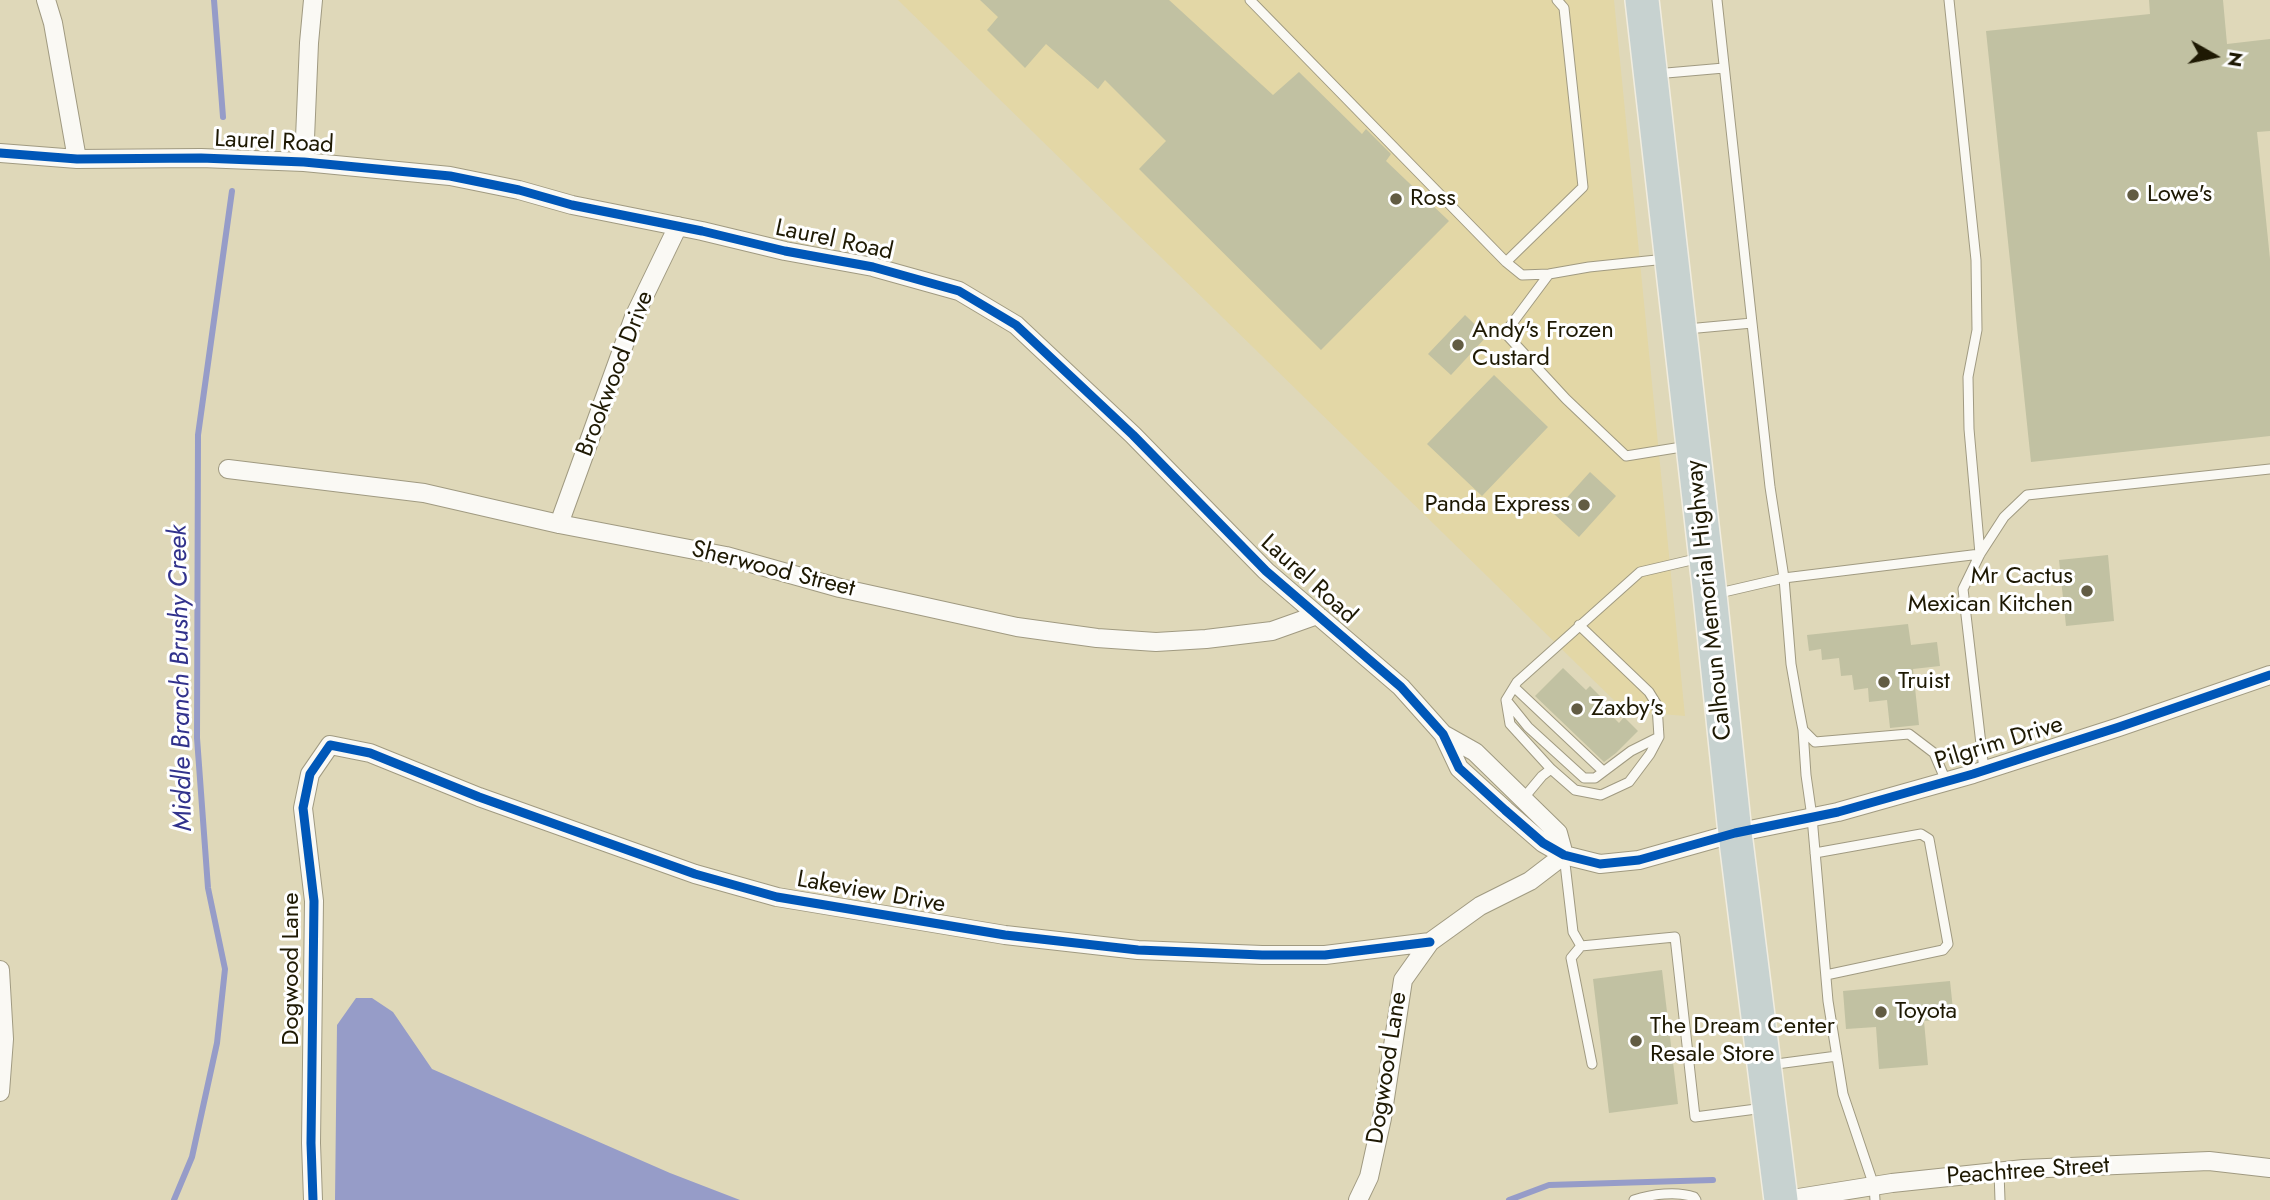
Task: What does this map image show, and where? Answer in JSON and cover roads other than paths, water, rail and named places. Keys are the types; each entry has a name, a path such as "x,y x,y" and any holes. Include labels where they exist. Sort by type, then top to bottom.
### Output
{"highway":[{"name":"Calhoun Memorial Highway","path":"1642,0 1735,833 1784,1200"}],"street":[{"path":"47,0 77,159"},
{"path":"304,162 313,0"},
{"name":"Laurel Road","path":"0,153 77,159 201,158 304,162 450,176 785,251 873,267 960,291 1016,325 1133,435 1266,571 1401,688 1443,734 1459,768 1543,843 1564,855"},
{"name":"Brookwood Drive","path":"559,524 634,317 678,226"},
{"name":"Sherwood Street","path":"228,469 424,493 559,524 726,556 840,588 1017,627 1097,638 1156,642 1206,639 1272,631 1317,615"},
{"name":"Pilgrim Drive","path":"1735,833 1811,817 1946,782 2270,675"},
{"name":"Laurel Road","path":"1443,734 1475,752 1558,833 1564,855"},
{"name":"Dogwood Lane","path":"313,1200 311,1129 314,901 303,808 310,774 330,745"},
{"name":"Lakeview Drive","path":"330,745 370,753 488,800 695,874 777,897 1005,935 1138,950 1262,956 1325,955 1430,942"},
{"path":"1564,855 1600,864 1639,860 1735,833"},
{"name":"Dogwood Lane","path":"1358,1200 1369,1177 1382,1118 1403,980 1430,942 1480,906 1530,881 1564,855"},
{"path":"0,970 4,1039 0,1092"},
{"name":"Peachtree Street","path":"1784,1200 1875,1193 1998,1171 2209,1161 2270,1168"}],"lane":[{"path":"1250,0 1506,262 1522,275 1671,259"},
{"path":"1506,262 1583,187 1564,8 1557,0"},
{"path":"1717,0 1770,487 1784,578 1791,664 1803,730 1826,975 1843,1094 1875,1193"},
{"path":"1949,0 1976,260 1977,330 1968,381 1980,554"},
{"path":"1650,75 1724,68"},
{"path":"1549,274 1504,333 1566,399 1626,456 1693,445"},
{"path":"1679,330 1752,323"},
{"path":"1984,770 1963,589 1980,554 2004,517 2027,495 2270,469"},
{"path":"1710,596 1784,578 1980,554"},
{"path":"1579,625 1648,692 1657,705 1659,737 1650,754 1629,782 1601,795 1575,790 1550,769 1510,724 1506,700 1517,682 1579,625 1640,572 1706,557"},
{"path":"1514,688 1603,771"},
{"path":"1506,700 1528,727 1584,778 1595,778 1631,751 1659,737"},
{"path":"1803,730 1815,743 1909,734 1934,753 1946,782"},
{"path":"1522,800 1550,769"},
{"path":"1815,853 1921,834 1929,839 1948,944 1944,950 1826,975"},
{"path":"1564,855 1573,932 1581,946"},
{"path":"1592,1064 1571,957 1581,946 1675,937 1695,1118 1770,1107"},
{"path":"1764,1066 1837,1056"},
{"path":"1998,1171 2000,1200"},
{"path":"1634,1200 1685,1194 1695,1197 1696,1200"}],"water":[{"path":"356,998 372,998 393,1012 432,1069 670,1173 740,1200 335,1200 337,1025"}],"waterway":[{"name":"Middle Branch Brushy Creek","path":"214,0 223,117"},
{"name":"Middle Branch Brushy Creek","path":"174,1200 192,1157 217,1043 225,969 208,888 197,738 198,435 232,191"},
{"path":"1509,1200 1549,1185 1713,1180"}],"place":[{"name":"Lowe's","path":"2133,195"},
{"name":"Ross","path":"1396,199"},
{"name":"Andy's Frozen Custard","path":"1458,345"},
{"name":"Panda Express","path":"1584,505"},
{"name":"Mr Cactus Mexican Kitchen","path":"2087,591"},
{"name":"Truist","path":"1884,682"},
{"name":"Zaxby's","path":"1577,709"},
{"name":"Toyota","path":"1881,1012"},
{"name":"The Dream Center Resale Store","path":"1636,1041"}]}
